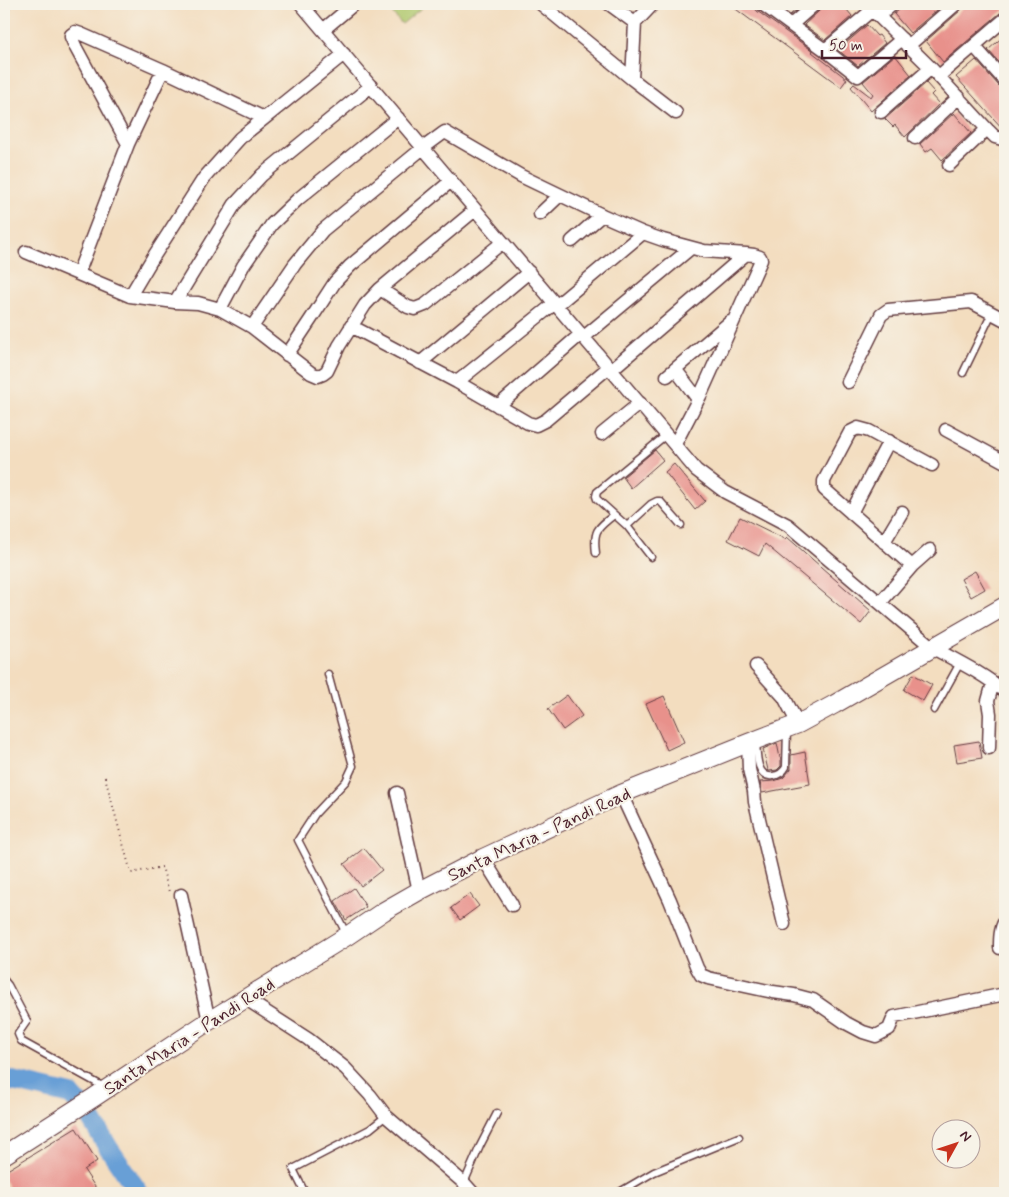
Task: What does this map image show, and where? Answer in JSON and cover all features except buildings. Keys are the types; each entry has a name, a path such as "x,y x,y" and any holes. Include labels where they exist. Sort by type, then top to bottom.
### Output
{"main road":[{"name":"Santa Maria - Pandi Road","path":"4,1155 108,1089 208,1021 419,891 484,858 621,794 793,726 835,704 1005,606"}],"street":[{"path":"301,4 696,470 725,492 788,525 933,648 1005,692"},
{"path":"323,30 354,4"},
{"path":"609,4 635,24"},
{"path":"632,79 635,24 653,4"},
{"path":"762,4 858,76 956,4"},
{"path":"790,25 815,4"},
{"path":"824,50 872,10 893,4"},
{"path":"538,6 676,113"},
{"path":"872,10 935,72 987,129 996,137 1002,139 1005,137"},
{"path":"881,112 974,46 1005,19"},
{"path":"128,144 76,48 71,37 71,34 75,32 163,70 264,118"},
{"path":"974,46 1005,81"},
{"path":"130,296 204,178 240,138 344,54"},
{"path":"78,274 128,144 163,70"},
{"path":"175,302 235,204 242,196 262,174 371,86"},
{"path":"915,138 958,97"},
{"path":"220,309 243,266 272,224 298,199 398,118"},
{"path":"948,165 987,129"},
{"path":"252,328 295,264 323,230 445,132 517,180 560,195 602,215 663,240 704,251 758,256 761,260 698,399 670,439"},
{"path":"287,354 334,282 350,266 451,181"},
{"path":"540,214 560,195"},
{"path":"26,252 130,296 198,303 220,309 252,328 311,373 318,376 326,371 351,326 380,289 475,210"},
{"path":"572,241 602,215"},
{"path":"457,382 644,232"},
{"path":"380,289 408,307 415,309 425,305 503,242"},
{"path":"498,406 691,248"},
{"path":"351,326 457,382 528,423 536,425 546,420 610,368 746,254"},
{"path":"420,363 529,272"},
{"path":"848,382 880,315 888,310 971,302 1005,320"},
{"path":"698,399 671,373 734,319"},
{"path":"602,434 640,403"},
{"path":"912,566 824,489 824,481 850,432 858,428 869,431 932,465"},
{"path":"946,430 1005,462"},
{"path":"851,513 889,441"},
{"path":"884,542 902,512"},
{"path":"880,603 912,566 930,550"},
{"path":"756,666 784,697 793,726"},
{"path":"989,748 990,714 988,701 993,684"},
{"path":"752,741 749,769 784,924"},
{"path":"397,793 419,891"},
{"path":"621,794 670,900 701,975 813,1000 846,1023 876,1036 889,1029 894,1017 1005,994"},
{"path":"484,858 512,905"},
{"path":"181,895 208,1021"},
{"path":"1000,948 1001,934 1005,921"},
{"path":"246,999 308,1039 345,1068 386,1116 471,1191"}],"lane":[{"path":"963,373 992,313"},
{"path":"651,557 627,526 597,499 596,493 670,439"},
{"path":"627,526 651,504 657,501 681,525"},
{"path":"596,553 596,531 614,515"},
{"path":"934,710 960,663"},
{"path":"328,674 353,766 346,782 315,814 298,840 348,936"},
{"path":"752,741 760,770 768,777 777,775 784,771 786,767 793,726"},
{"path":"4,980 27,1021 18,1034 21,1041 108,1089"},
{"path":"471,1191 480,1146 497,1113"},
{"path":"305,1193 293,1169 370,1129 386,1116"},
{"path":"618,1193 654,1172 739,1137"}],"path":[{"path":"104,777 131,874 162,867 169,892 181,895"}],"green space":[{"path":"388,4 426,4 402,24 386,6"}],"waterway":[{"path":"4,21 11,4"},
{"path":"4,1079 71,1095 88,1114 139,1193"}]}
